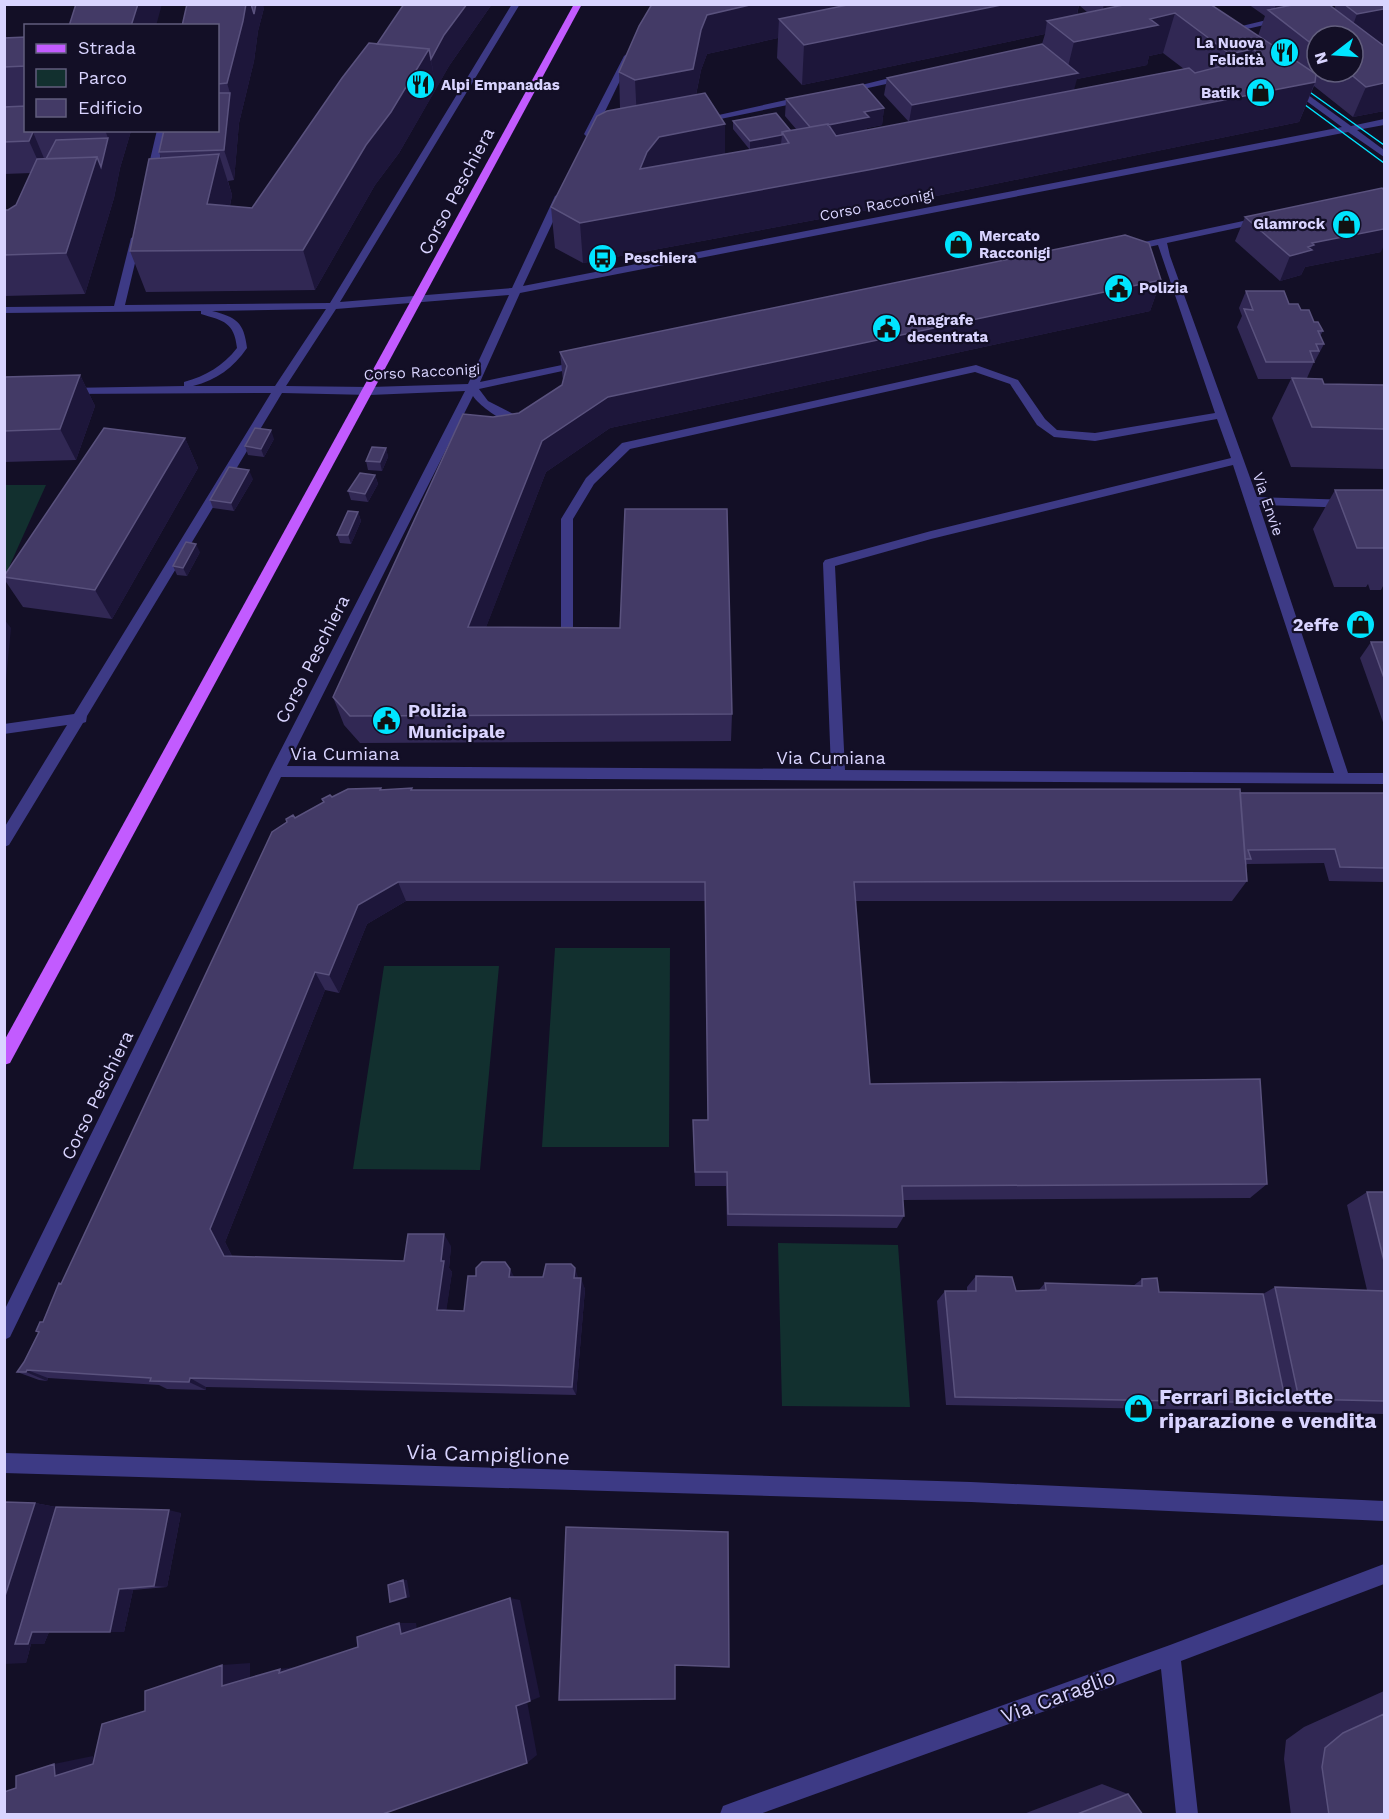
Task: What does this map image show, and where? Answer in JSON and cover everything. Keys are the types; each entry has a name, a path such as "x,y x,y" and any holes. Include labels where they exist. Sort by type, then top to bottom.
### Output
{"main road":[{"name":"Corso Peschiera","path":"4,1058 370,391 578,4"}],"street":[{"path":"4,841 516,4"},
{"path":"1225,40 1216,33 1288,17"},
{"path":"589,144 636,40"},
{"path":"840,91 921,74"},
{"path":"1282,80 1384,154"},
{"path":"688,123 816,96"},
{"name":"Corso Racconigi","path":"4,310 333,306 516,291 1384,122"},
{"path":"148,188 162,132"},
{"name":"Corso Peschiera","path":"4,1331 278,771 472,387 564,187"},
{"path":"1116,251 1274,217"},
{"path":"119,308 140,223"},
{"name":"Via Envie","path":"1162,241 1165,256 1252,501 1343,779"},
{"name":"Corso Racconigi","path":"161,390 210,378 231,363 242,348 240,331 227,318 192,308"},
{"name":"Corso Racconigi","path":"49,392 370,391 472,387 589,362"},
{"path":"567,628 567,519 590,481 626,446 976,368 1014,382 1041,422 1054,433 1095,437 1222,416"},
{"path":"472,387 484,404 531,428"},
{"path":"838,775 829,563 931,535 1237,460"},
{"path":"1252,501 1384,505"},
{"path":"4,729 81,718"},
{"name":"Via Cumiana","path":"278,771 1384,779"},
{"name":"Via Campiglione","path":"4,1463 971,1492 1384,1511"},
{"name":"Via Caraglio","path":"731,1815 1170,1655 1384,1574"},
{"path":"1170,1655 1187,1815"}],"green space":[{"path":"5,485 46,485 5,576"},
{"path":"555,948 670,948 669,1147 542,1147"},
{"path":"384,966 499,966 480,1170 353,1169"},
{"path":"778,1243 898,1245 910,1407 782,1406"}],"building":[{"path":"76,4 138,4 132,24 70,24"},
{"path":"187,4 246,4 227,83 219,84 219,24 182,24"},
{"path":"251,4 256,4 254,14"},
{"path":"404,4 467,4 444,35 431,59 429,49 377,44"},
{"path":"652,4 754,4 707,15 701,30 693,69 635,80 619,72 639,26"},
{"path":"852,4 1006,4 804,45 779,19"},
{"path":"1128,4 1210,4 1305,67 1305,84 868,170 580,223 551,207 597,116 607,111 705,93 725,124 659,137 647,152 640,169 789,143 782,132 828,124 836,136 1189,68 1195,73 1261,56 1253,49 1230,54 1175,13 1150,19 1158,25 1074,42 1047,21"},
{"path":"1297,4 1328,4 1355,24 1305,24 1305,39 1268,10"},
{"path":"1344,4 1384,4 1384,9 1357,14"},
{"path":"1365,32 1384,46 1384,83 1366,87 1362,84 1365,84"},
{"path":"24,37 24,66 4,67 4,38"},
{"path":"369,43 429,49 391,112 366,145 303,250 130,251 149,159 219,154 207,204 252,208"},
{"path":"1042,44 1078,73 912,105 887,78"},
{"path":"863,84 884,108 864,112 869,117 828,125 810,127 786,99"},
{"path":"219,93 230,93 224,150 159,152 164,132 219,132"},
{"path":"24,106 24,132 33,132 29,141 4,142 4,107"},
{"path":"776,113 790,130 782,132 782,135 750,141 733,121"},
{"path":"108,138 101,167 97,157 46,159 56,140"},
{"path":"97,157 66,253 4,255 4,210 16,205 37,159"},
{"path":"1382,188 1384,190 1384,229 1312,243 1314,245 1308,247 1312,250 1290,256 1245,217"},
{"path":"1125,235 1149,243 1161,280 608,397 542,441 468,627 620,628 625,509 727,509 732,714 350,716 333,697 463,414 493,417 519,413 562,385 567,366 560,352"},
{"path":"1246,291 1284,291 1289,304 1298,304 1301,310 1309,310 1314,322 1318,322 1323,331 1318,331 1324,344 1316,344 1319,351 1310,351 1314,362 1266,362 1244,309 1253,310"},
{"path":"80,375 60,429 4,431 4,377"},
{"path":"1292,378 1322,379 1324,384 1384,385 1384,429 1312,427"},
{"path":"104,428 185,438 95,590 4,577 4,576"},
{"path":"255,428 271,430 261,449 245,446"},
{"path":"372,447 386,448 380,462 366,461"},
{"path":"229,467 249,470 231,503 210,500"},
{"path":"360,473 375,475 365,494 348,491"},
{"path":"1335,490 1384,490 1384,548 1357,548"},
{"path":"348,511 358,512 348,535 337,535"},
{"path":"186,542 196,544 183,568 173,566"},
{"path":"1371,642 1384,642 1384,678"},
{"path":"381,788 380,790 412,788 411,790 1240,789 1247,881 854,882 870,1084 1260,1079 1267,1184 902,1186 904,1216 728,1214 727,1172 695,1172 693,1120 708,1120 705,882 398,882 358,905 329,975 315,972 210,1229 224,1256 404,1261 408,1234 444,1234 441,1261 444,1261 437,1310 464,1311 468,1276 476,1276 476,1268 482,1262 505,1262 510,1269 509,1277 543,1277 546,1264 571,1264 575,1268 574,1278 581,1278 572,1387 190,1378 189,1382 150,1381 151,1378 27,1370 17,1372 39,1332 36,1331 40,1322 43,1322 59,1283 61,1284 272,832 287,822 286,819 293,815 295,818 324,802 322,799 330,795 332,797 348,789"},
{"path":"1240,793 1384,793 1384,868 1340,867 1335,849 1248,850 1251,859 1245,859"},
{"path":"1367,1192 1384,1192 1384,1261"},
{"path":"976,1276 1012,1277 1016,1291 1046,1290 1045,1283 1142,1286 1142,1279 1157,1278 1159,1292 1263,1294 1286,1403 955,1397 945,1291 976,1291"},
{"path":"1275,1287 1384,1291 1384,1401 1299,1399"},
{"path":"4,1502 35,1503 4,1599"},
{"path":"56,1507 169,1510 154,1586 119,1589 110,1632 32,1632 28,1644 15,1644"},
{"path":"566,1527 728,1532 729,1667 675,1665 675,1699 559,1700"},
{"path":"403,1580 406,1597 390,1602 388,1585"},
{"path":"510,1598 530,1701 516,1706 527,1763 380,1815 4,1815 4,1792 16,1788 16,1776 54,1764 55,1776 93,1764 102,1724 145,1711 145,1691 222,1665 222,1686 280,1669 279,1673 358,1647 357,1637 399,1623 401,1634"},
{"path":"1384,1714 1384,1815 1329,1815 1322,1767 1325,1748 1343,1733"},
{"path":"1128,1794 1143,1815 1075,1815"}],"tram line":[{"path":"1297,83 1384,145"},
{"path":"1293,96 1384,163"}],"place":[{"name":"La Nuova Felicità","path":"1285,52"},
{"name":"Alpi Empanadas","path":"420,85"},
{"name":"Batik","path":"1261,93"},
{"name":"Glamrock","path":"1346,224"},
{"name":"Mercato Racconigi","path":"958,245"},
{"name":"Peschiera","path":"603,258"},
{"name":"Polizia","path":"1118,288"},
{"name":"Anagrafe decentrata","path":"886,329"},
{"name":"2effe","path":"1360,624"},
{"name":"Polizia Municipale","path":"387,720"},
{"name":"Ferrari Biciclette riparazione e vendita","path":"1138,1408"}]}
